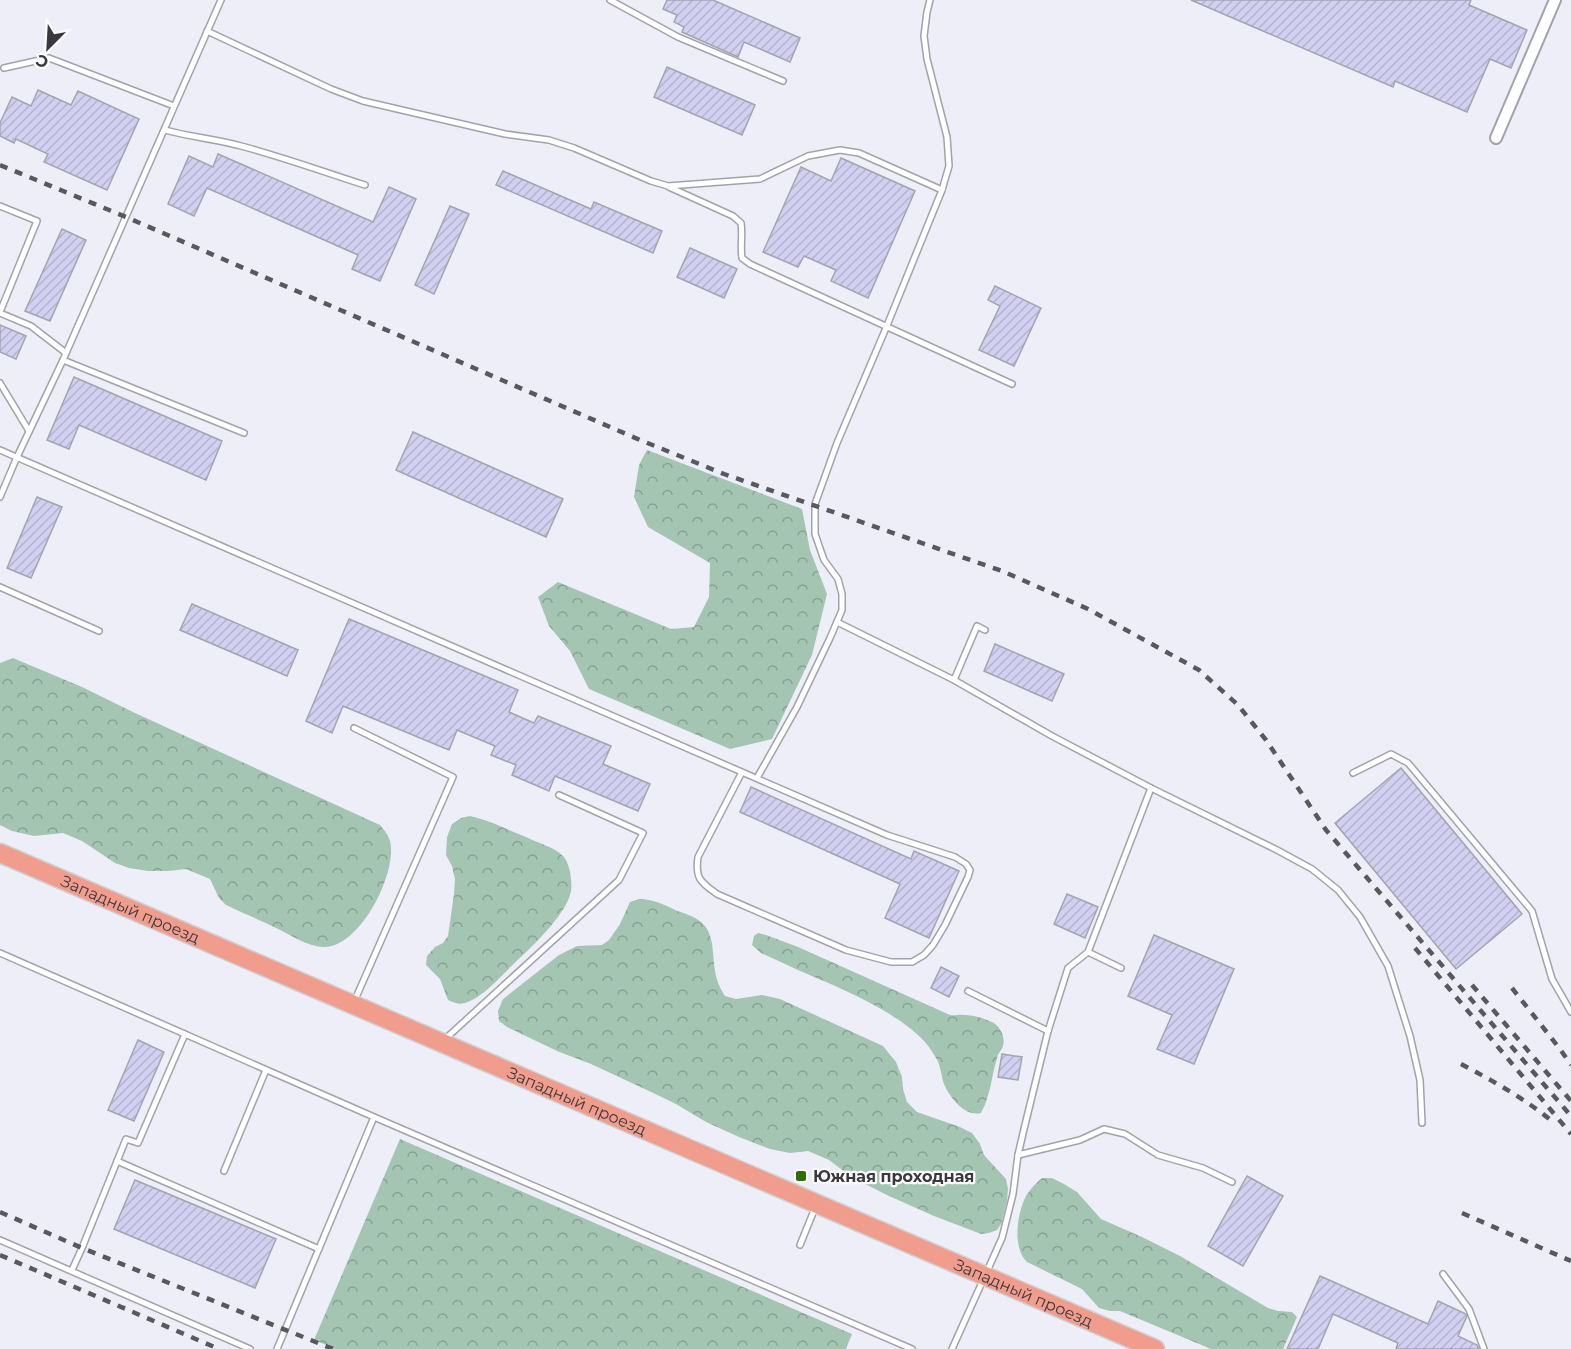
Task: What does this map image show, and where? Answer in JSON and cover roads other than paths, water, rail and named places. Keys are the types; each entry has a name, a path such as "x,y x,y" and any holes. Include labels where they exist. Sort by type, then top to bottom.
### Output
{"main road":[{"name":"Западный проезд","path":"0,853 1155,1349"}],"street":[{"path":"1496,138 1555,0"}],"lane":[{"path":"0,497 16,456 63,360 221,0"},
{"path":"610,0 678,38 783,81"},
{"path":"757,778 796,707 842,610 842,594 838,579 824,560 815,534 815,504 837,443 942,190 949,166 947,136 927,59 924,36 930,0"},
{"path":"207,31 331,89 363,101 505,134 549,140 668,186 733,216 741,223 740,249 742,258 750,264 1012,384"},
{"path":"4,68 49,58 174,106"},
{"path":"165,130 241,146 365,185"},
{"path":"668,186 760,179 808,156 840,150 859,153 942,190"},
{"path":"0,206 37,221 0,313 31,326 66,353"},
{"path":"63,360 244,433"},
{"path":"0,383 29,431"},
{"path":"0,450 16,456 887,835 955,857 966,864 970,870 968,877 945,925 924,955 912,963 891,962 846,950 717,894 703,884 696,871 698,857 742,772"},
{"path":"0,587 99,631"},
{"path":"837,622 954,680 1052,736 1151,788 1277,850 1312,869 1338,890 1360,917 1388,966 1410,1036 1420,1080 1422,1123"},
{"path":"954,680 977,626 986,630"},
{"path":"354,728 453,777 354,1004"},
{"path":"1353,773 1391,754 1408,763 1532,911 1552,979 1571,1012"},
{"path":"952,1349 1008,1220 1018,1155 1048,1031 1068,968 1088,952 1151,788"},
{"path":"442,1042 620,880 643,833 559,795"},
{"path":"1088,952 1121,968"},
{"path":"0,953 912,1349"},
{"path":"968,991 1048,1031"},
{"path":"72,1270 126,1138 138,1143 185,1034"},
{"path":"224,1170 266,1070"},
{"path":"277,1349 374,1117"},
{"path":"1018,1155 1080,1140 1104,1129 1125,1134 1158,1155 1203,1168 1232,1182"},
{"path":"117,1161 319,1249"},
{"path":"800,1245 817,1204"},
{"path":"0,1240 250,1349"},
{"path":"1443,1274 1469,1309 1485,1349"}],"railway":[{"path":"0,165 126,217 640,440 724,474 1002,571 1088,609 1199,670 1238,705 1266,740 1326,830 1571,1116"},
{"path":"1415,948 1571,1134"},
{"path":"1472,985 1571,1101"},
{"path":"1512,988 1571,1065"},
{"path":"1461,1064 1497,1083 1553,1122"},
{"path":"0,1212 82,1248 333,1349"},
{"path":"1462,1213 1571,1261"},
{"path":"0,1255 219,1349"}],"place":[{"name":"Южная проходная","path":"801,1176"}]}
